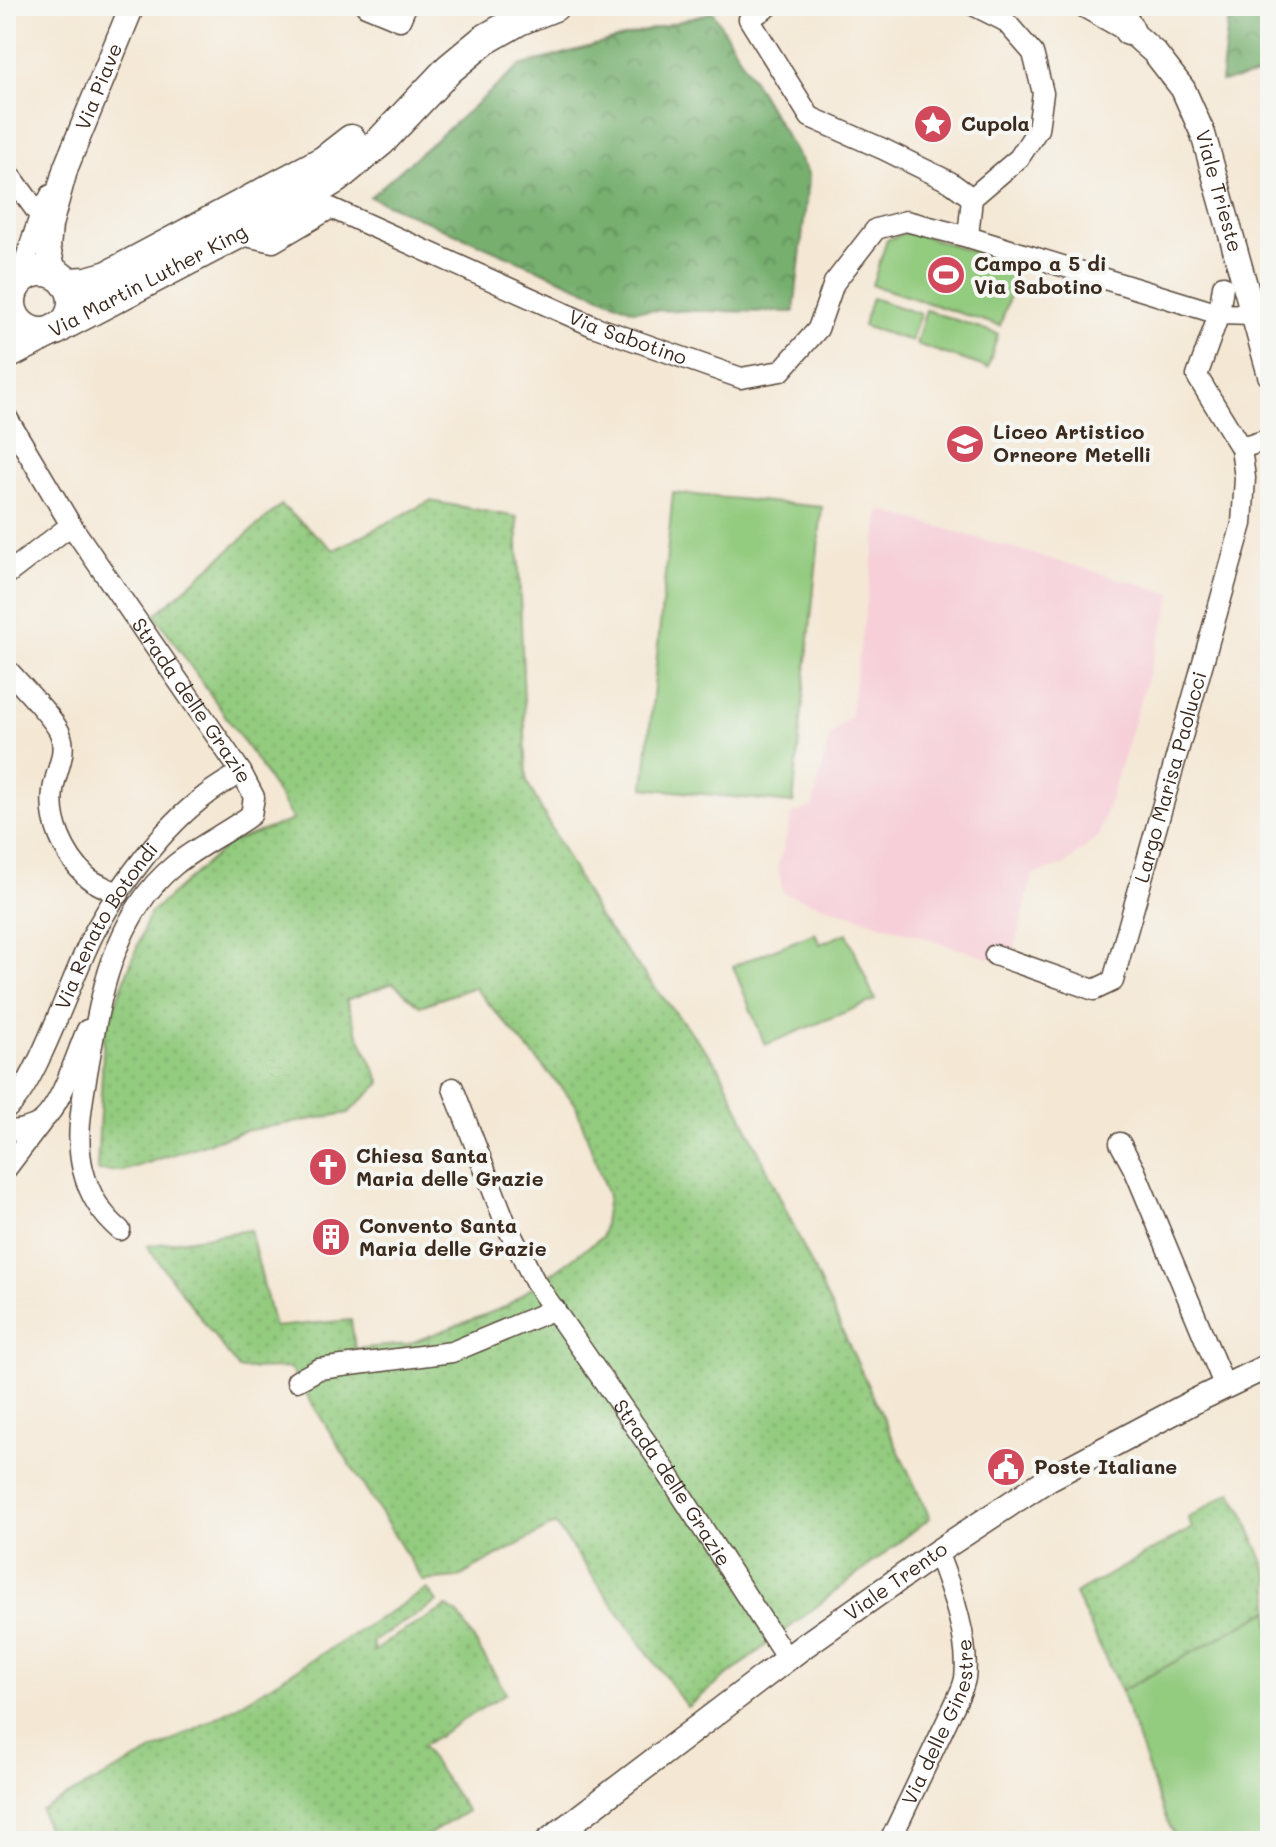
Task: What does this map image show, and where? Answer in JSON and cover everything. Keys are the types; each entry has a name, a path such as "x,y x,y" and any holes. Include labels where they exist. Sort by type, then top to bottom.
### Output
{"main road":[{"name":"Via Martin Luther King","path":"60,279 87,282 108,276 324,161 369,127 436,55 473,25 505,6"},
{"name":"Via Martin Luther King","path":"55,330 336,178 381,141 449,69 484,40 519,20 554,6"},
{"path":"55,330 37,333 20,325 12,301 35,272 60,279"},
{"name":"Via Martin Luther King","path":"55,330 69,318 72,309 72,300 60,279"},
{"path":"6,355 55,330"}],"street":[{"name":"Via Piave","path":"12,301 40,216 66,167 132,6"},
{"path":"366,6 403,13"},
{"path":"769,6 749,19 810,117 950,182 972,198"},
{"path":"975,6 1005,21 1033,53 1043,93 1038,129 1019,158 972,198 968,237 1219,314 1252,315"},
{"name":"Viale Trieste","path":"1086,6 1122,18 1183,89 1203,134 1252,315 1265,344 1270,375"},
{"name":"Via Piave","path":"60,279 48,248 50,225 66,167"},
{"path":"6,169 40,216"},
{"name":"Via Sabotino","path":"237,234 273,242 331,208 593,326 741,378 781,371 818,329 834,283 876,229 906,221 968,237"},
{"path":"1219,314 1223,286 1236,257"},
{"path":"1190,304 1223,286"},
{"name":"Largo Marisa Paolucci","path":"995,955 1094,990 1113,981 1242,524 1245,478 1241,448 1197,376 1219,314"},
{"name":"Strada delle Grazie","path":"6,416 71,525 241,772 254,797 251,815 181,857 138,906 110,965 98,1004 59,1094 6,1169"},
{"path":"1241,448 1270,439"},
{"path":"6,575 71,525"},
{"path":"6,668 61,732 63,750 53,791 53,811 57,831 68,854 88,878 119,894"},
{"name":"Via Renato Botondi","path":"6,1109 13,1105 33,1071 77,968 119,894 179,818 205,795 241,772"},
{"name":"Strada delle Grazie","path":"98,1004 81,1107 80,1143 83,1169 93,1196 104,1217 120,1230"},
{"name":"Strada delle Grazie","path":"453,1088 506,1224 535,1282 662,1465 787,1659"},
{"path":"6,1132 28,1129 43,1120"},
{"path":"1120,1143 1135,1171 1225,1387"},
{"path":"297,1381 319,1369 452,1352 555,1309"},
{"name":"Viale Trento","path":"548,1841 787,1659 937,1552 1048,1479 1270,1365"},
{"name":"Via delle Ginestre","path":"890,1841 965,1678 959,1622 951,1586 937,1552"}],"shaded area":[{"path":"880,510 1173,594 1099,835 1066,864 1033,875 1010,965 783,893 778,866 793,813 812,808 830,735 850,717"}],"green space":[{"path":"1230,6 1270,6 1270,73 1221,82"},
{"path":"713,12 809,175 794,312 633,310 370,197 520,66"},
{"name":"Campo a 5 di Via Sabotino","path":"904,233 917,234 1019,266 1000,326 872,285 887,240"},
{"path":"872,298 920,314 911,341 863,326"},
{"path":"926,310 998,334 988,368 916,344"},
{"path":"673,493 822,507 793,803 644,788"},
{"path":"430,501 517,517 527,782 599,918 719,1067 930,1518 687,1707 555,1524 457,1578 423,1581 290,1368 239,1369 147,1246 250,1230 274,1327 351,1320 355,1349 408,1344 505,1307 602,1237 608,1196 575,1103 474,987 420,1006 393,983 346,1000 381,1083 348,1113 244,1131 123,1171 97,1171 104,1034 150,913 231,842 293,820 261,767 155,615 281,505 334,550"},
{"path":"815,933 820,944 847,933 875,1000 765,1045 733,966"},
{"path":"1231,1492 1243,1512 1270,1578 1270,1610 1121,1691 1075,1594 1192,1528 1188,1518"},
{"path":"427,1589 437,1602 372,1642 374,1651 447,1607 459,1615 506,1693 422,1746 467,1811 418,1841 51,1841 41,1810 229,1711"},
{"path":"1270,1610 1270,1841 1177,1841 1164,1814 1121,1691"}],"place":[{"name":"Cupola","path":"933,124"},
{"name":"Campo a 5 di Via Sabotino","path":"946,275"},
{"name":"Liceo Artistico Orneore Metelli","path":"965,444"},
{"name":"Chiesa Santa Maria delle Grazie","path":"328,1167"},
{"name":"Convento Santa Maria delle Grazie","path":"331,1237"},
{"name":"Poste Italiane","path":"1006,1467"}]}
